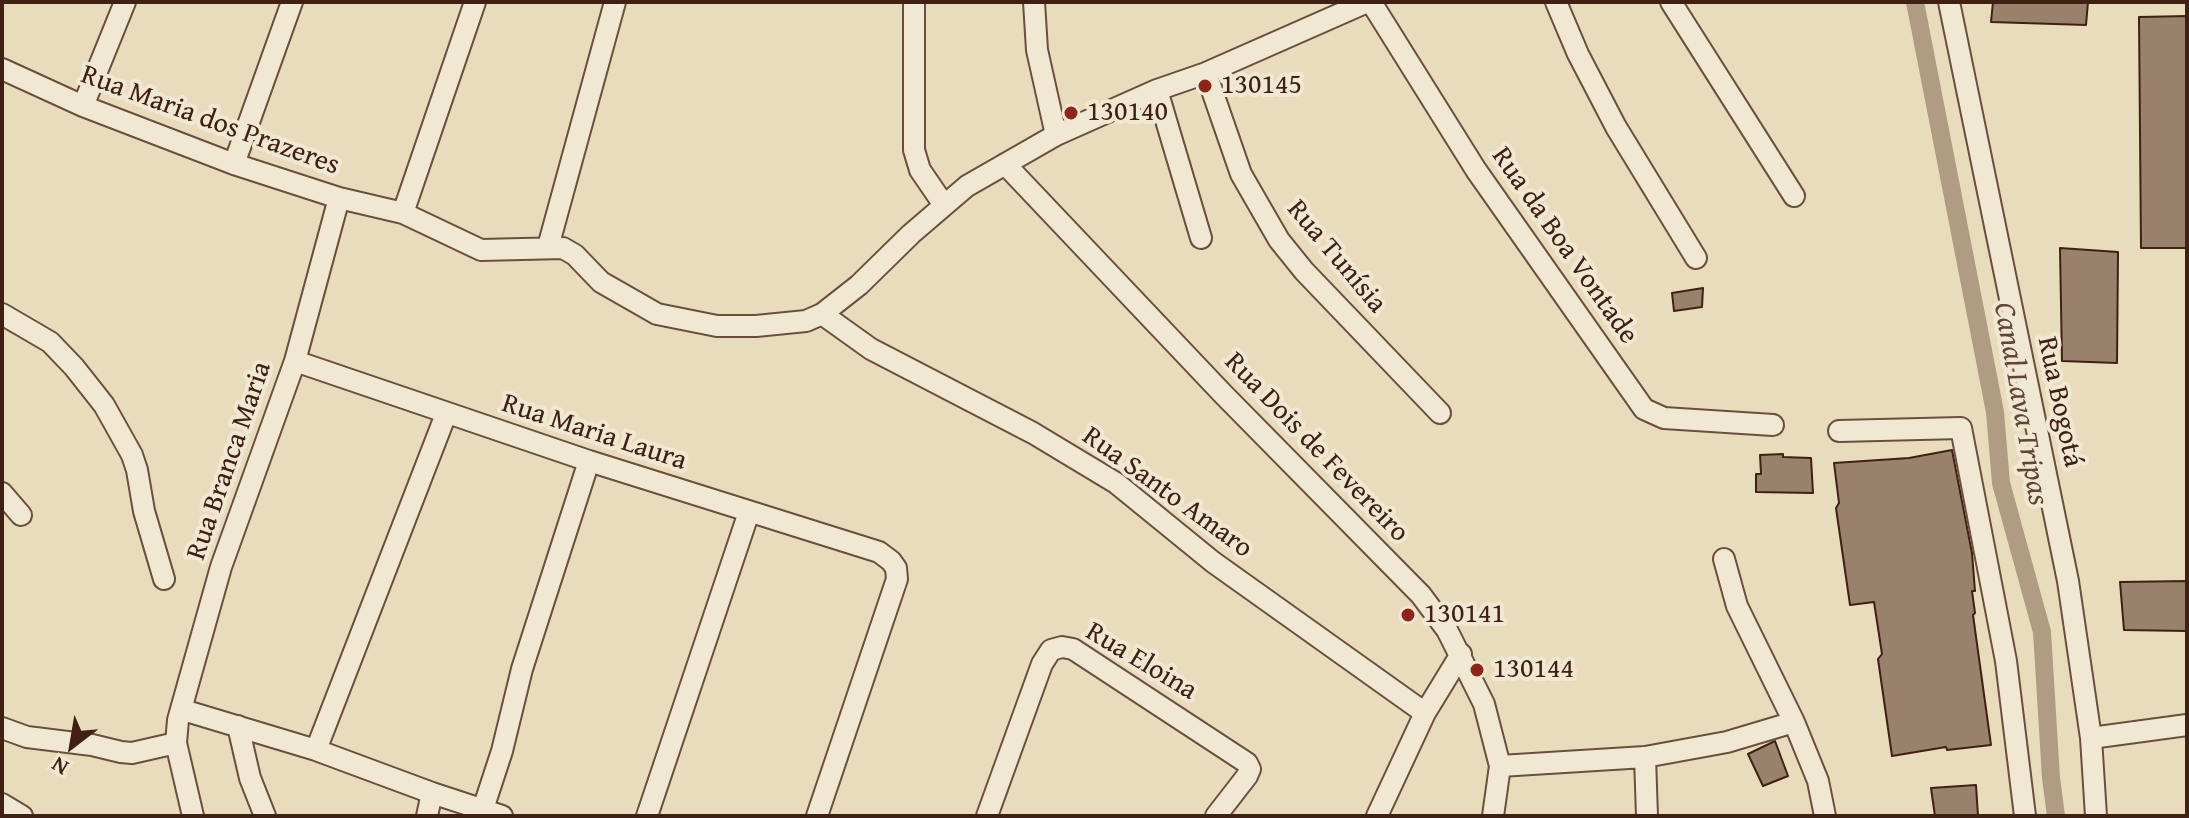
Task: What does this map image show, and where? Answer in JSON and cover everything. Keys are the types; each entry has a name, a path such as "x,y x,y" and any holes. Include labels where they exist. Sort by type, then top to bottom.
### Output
{"street":[{"path":"83,106 125,2"},
{"path":"234,164 292,2"},
{"path":"403,213 475,2"},
{"path":"615,2 548,247 563,248 575,255 601,282 657,314 717,326 806,321 822,314 859,285 967,186 1005,164 1056,135 1157,90 1206,73 1369,2"},
{"path":"914,2 914,150 920,170 944,205"},
{"path":"1034,2 1037,50 1056,135"},
{"name":"Rua da Boa Vontade","path":"1369,2 1476,170 1644,409 1664,418 1773,425"},
{"path":"1556,2 1578,54 1616,127 1696,258"},
{"path":"1671,2 1794,196"},
{"name":"Rua Bogotá","path":"1949,2 2068,581 2091,738 2096,816"},
{"name":"Rua Maria dos Prazeres","path":"2,69 83,106 234,164 339,198 403,213 481,250 548,247"},
{"name":"Rua Tunísia","path":"1206,73 1241,174 1279,240 1304,271 1440,413"},
{"path":"1157,90 1201,238"},
{"name":"Rua Dois de Fevereiro","path":"1005,164 1223,394 1421,595 1461,654 1484,704 1500,766 1493,816"},
{"name":"Rua Branca Maria","path":"176,743 178,720 221,567 295,361 339,198"},
{"path":"2,314 50,342 104,405 137,470 144,511 164,579"},
{"name":"Rua Santo Amaro","path":"822,314 871,349 1033,433 1116,483 1213,562 1425,713"},
{"name":"Rua Maria Laura","path":"295,361 589,461 879,552 891,561 896,568 897,579 817,816"},
{"path":"316,750 446,414"},
{"path":"1839,431 1961,428 2006,661 2025,816"},
{"path":"183,710 316,750 496,814 502,751 522,669 589,461"},
{"path":"2,493 21,515"},
{"path":"647,816 749,512"},
{"path":"1724,559 1741,617 1794,722 1818,781 1825,816"},
{"name":"Rua Eloina","path":"987,816 1042,664 1051,650 1062,647 1073,649 1240,757 1250,769 1241,786 1216,816"},
{"path":"1377,816 1425,713 1461,654"},
{"path":"1500,766 1645,757 1727,742 1794,722"},
{"path":"2091,738 2187,725"},
{"path":"238,726 250,778 265,816"},
{"path":"2,728 27,737 132,753 176,743 193,816"},
{"path":"1645,757 1647,816"},
{"path":"427,816 432,793"},
{"path":"2,804 22,816"}],"building":[{"path":"1993,2 2088,2 2086,25 1991,22"},
{"path":"2187,16 2187,248 2141,248 2139,17"},
{"path":"2060,248 2118,252 2117,363 2062,361"},
{"path":"1703,288 1702,307 1674,311 1672,293"},
{"path":"1952,450 1972,553 1973,615 1991,745 1947,750 1946,747 1892,756 1878,659 1882,654 1874,602 1850,605 1836,508 1839,503 1834,463 1909,458"},
{"path":"1783,454 1783,457 1811,458 1813,493 1756,492 1756,474 1761,474 1760,455"},
{"path":"2187,581 2187,631 2124,630 2120,582"},
{"path":"1775,741 1788,776 1763,786 1748,754"},
{"path":"1976,785 1978,816 1935,816 1931,788"}],"waterway":[{"name":"Canal Lava Tripas","path":"1915,2 1995,412 2001,483 2042,632 2056,816"}],"place":[{"name":"130145","path":"1205,86"},
{"name":"130140","path":"1071,113"},
{"name":"130141","path":"1408,615"},
{"name":"130144","path":"1477,670"}]}
